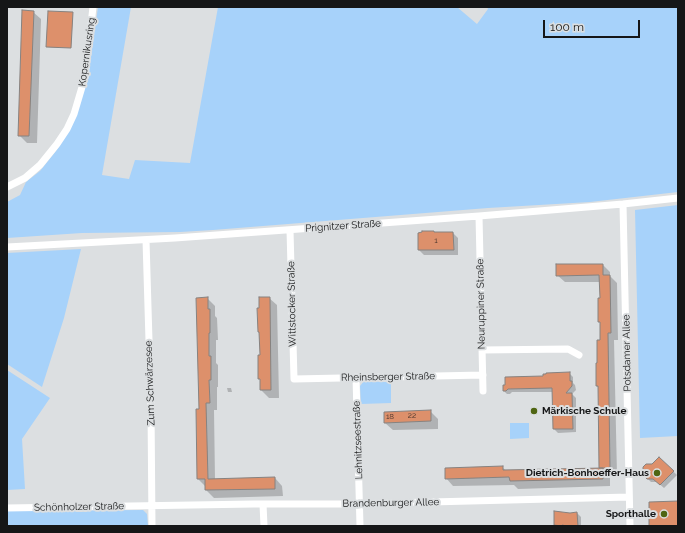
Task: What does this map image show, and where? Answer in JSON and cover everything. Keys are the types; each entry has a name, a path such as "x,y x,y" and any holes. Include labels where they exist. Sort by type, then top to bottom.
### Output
{"street":[{"name":"Kopernikusring","path":"7,187 25,178 40,165 67,129 74,114 85,77 93,7"},
{"name":"Prignitzer Straße","path":"7,247 146,240 290,230 479,216 678,198"},
{"name":"Potsdamer Allee","path":"623,204 630,526"},
{"name":"Neuruppiner Straße","path":"479,216 483,391"},
{"name":"Wittstocker Straße","path":"290,230 294,379"},
{"name":"Zum Schwärzesee","path":"146,240 151,408 152,526"},
{"path":"482,350 568,350 579,355"},
{"name":"Rheinsberger Straße","path":"294,379 483,375"},
{"name":"Lehnitzseestraße","path":"356,377 360,526"},
{"name":"Brandenburger Allee","path":"152,506 629,497"},
{"path":"263,504 264,526"},
{"name":"Schönholzer Straße","path":"7,508 152,506"}],"shaded area":[{"path":"98,7 131,7 102,175 129,179 135,160 190,163 218,7 457,7 477,24 488,9 487,7 678,7 678,192 590,202 488,208 213,230 180,232 82,233 7,238 7,202 20,195 26,182 40,171 56,151 71,127 91,56"},
{"path":"678,205 678,436 640,438 635,210"},
{"path":"81,249 64,318 42,387 7,364 7,253"},
{"path":"7,370 50,398 22,439 25,489 7,490"},
{"path":"364,381 388,382 391,384 391,403 361,404 360,386"},
{"path":"510,423 529,423 529,438 510,439"},
{"path":"143,510 147,514 148,526 7,526 7,511"}],"building":[{"path":"22,10 34,11 29,136 18,136"},
{"path":"48,11 73,12 71,48 46,47"},
{"path":"422,231 453,232 454,250 418,250 418,233"},
{"path":"556,264 603,264 603,275 610,275 611,333 608,333 610,468 599,468 598,386 596,386 596,363 597,340 600,340 600,322 598,322 598,298 600,298 599,275 556,276"},
{"path":"208,297 208,309 210,309 209,356 211,356 211,380 209,380 210,403 206,403 208,479 275,477 275,489 205,490 205,479 197,479 196,409 199,409 196,298"},
{"path":"259,297 270,297 271,390 260,390 260,379 258,379 258,355 260,355 257,308 259,308"},
{"path":"570,372 570,381 572,381 572,386 566,393 572,393 573,429 553,429 552,388 508,389 503,391 505,377 543,376 543,374 546,373"},
{"path":"431,410 431,421 384,423 384,412"},
{"name":"Dietrich-Bonhoeffer-Haus","path":"659,457 674,471 660,485 653,479 647,479 643,475 643,467 646,464 652,464"},
{"path":"503,466 503,470 603,468 603,479 510,481 509,477 445,479 445,468"},
{"name":"Sporthalle","path":"678,501 678,526 649,526 649,502"},
{"path":"554,511 570,513 577,512 578,526 554,525"}],"place":[{"name":"Märkische Schule","path":"534,411"},
{"name":"Dietrich-Bonhoeffer-Haus","path":"657,473"},
{"name":"Sporthalle","path":"664,514"}]}
